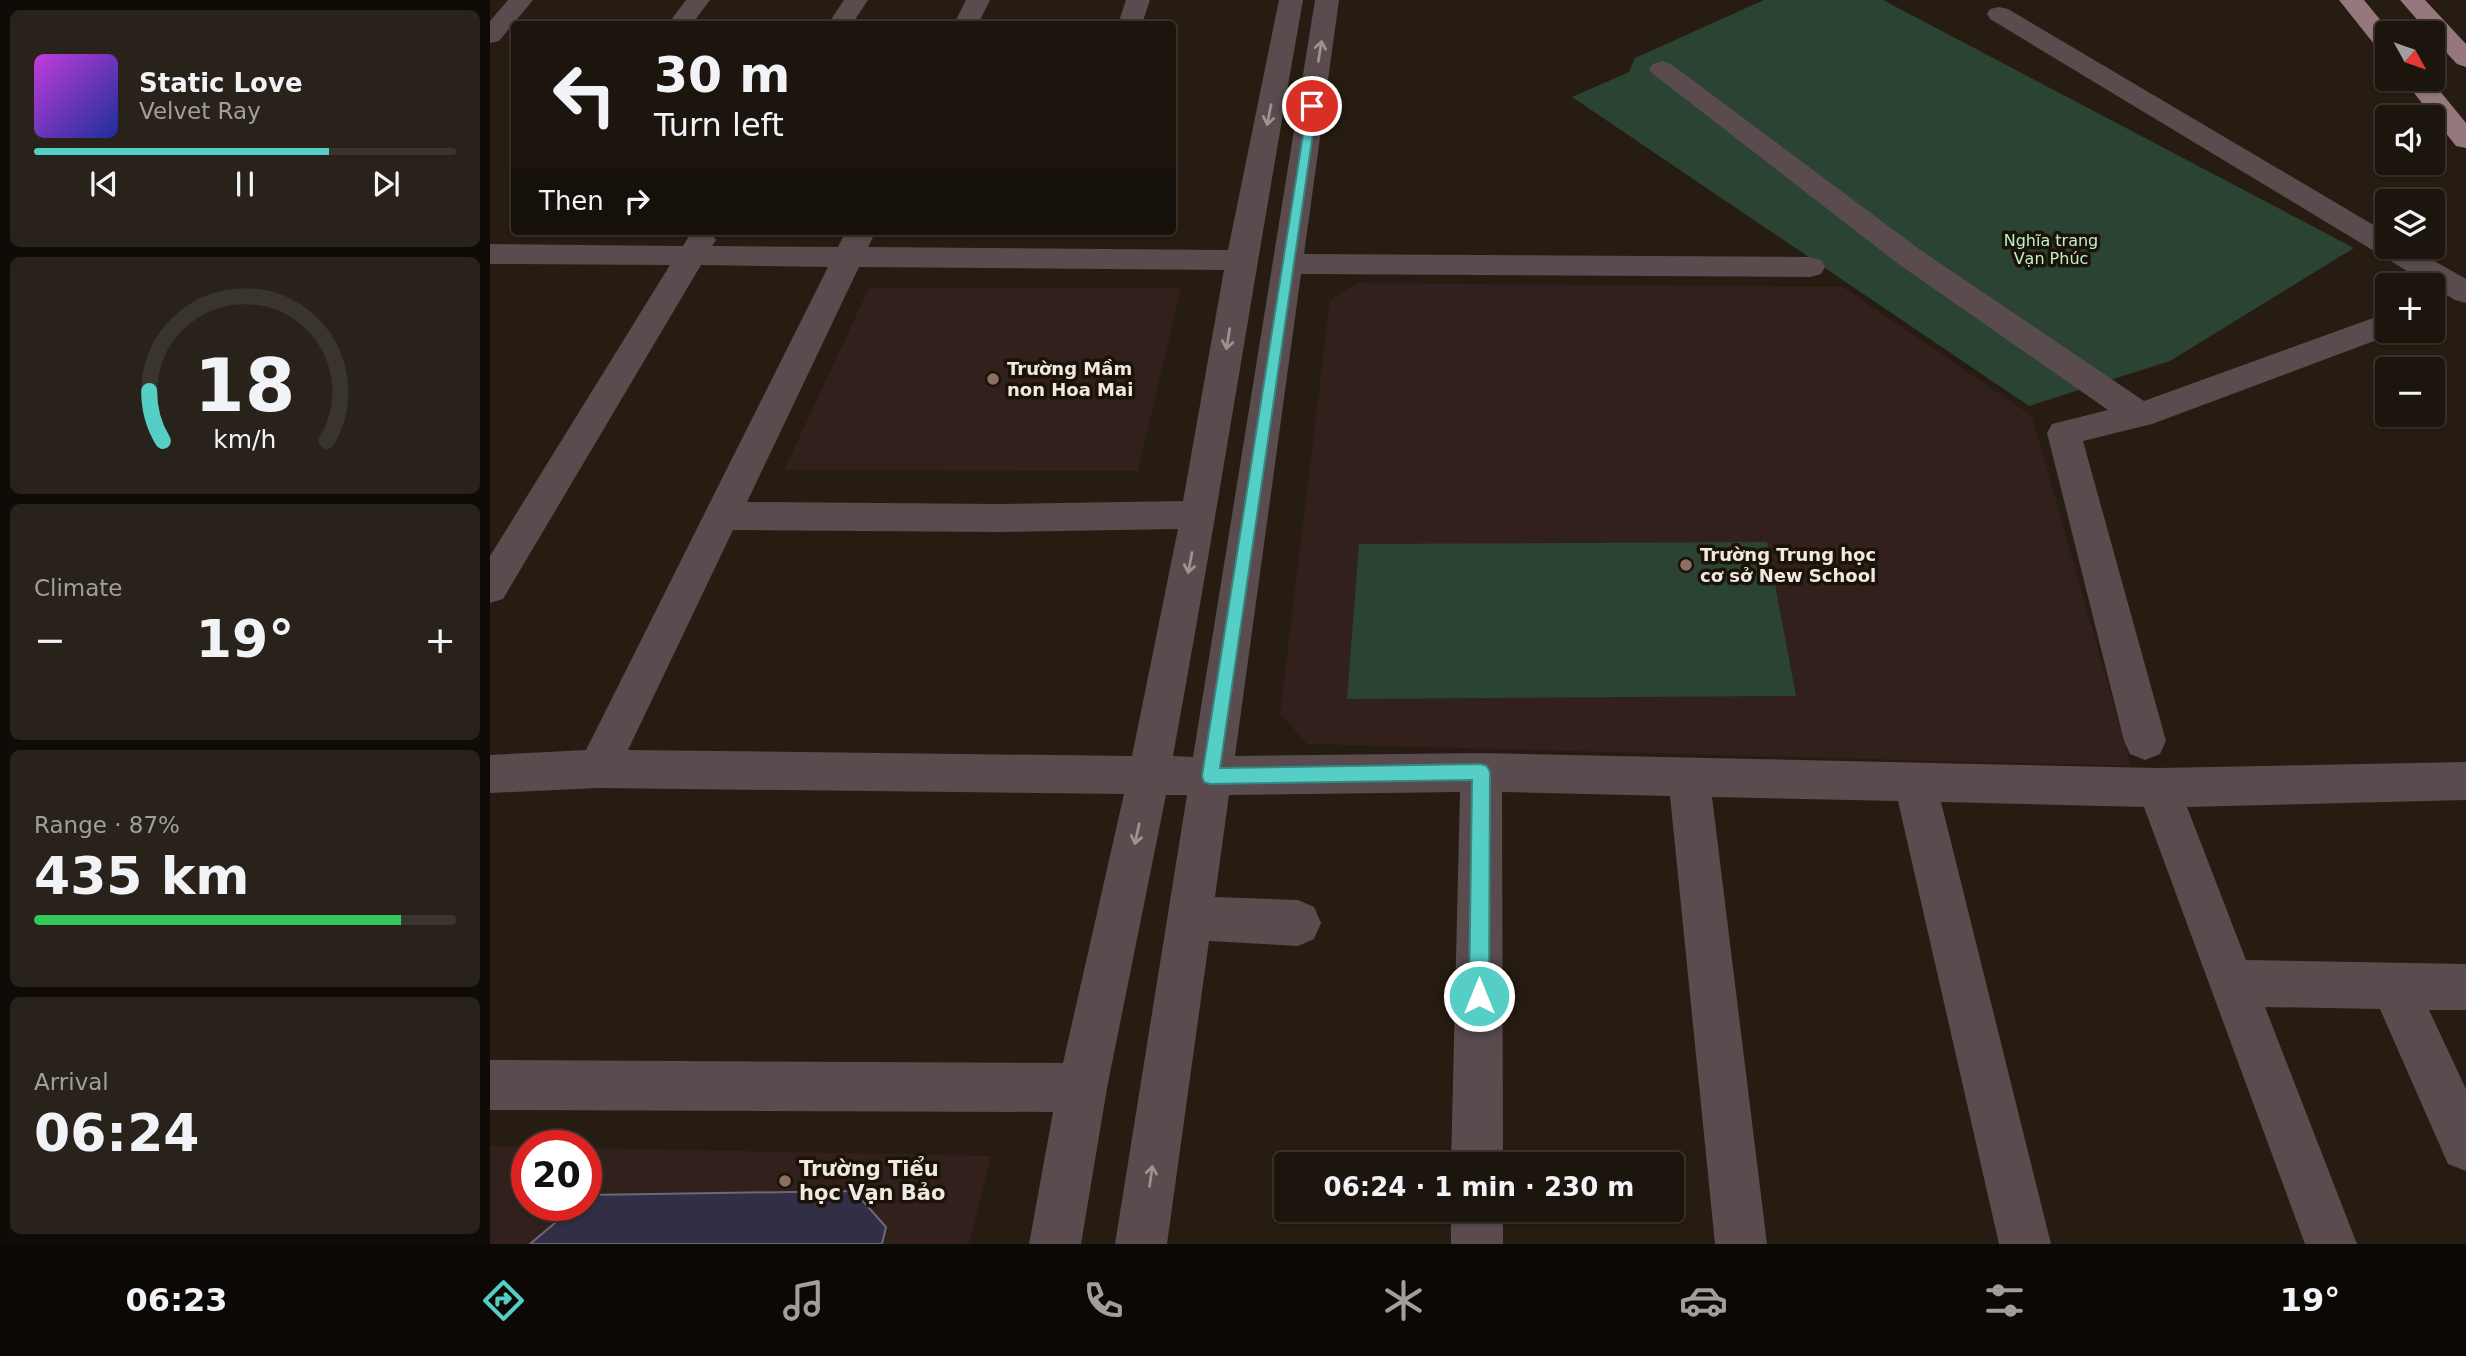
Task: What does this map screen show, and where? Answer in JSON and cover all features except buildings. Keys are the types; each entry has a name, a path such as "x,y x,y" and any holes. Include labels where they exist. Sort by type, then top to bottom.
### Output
{"main road":[{"path":"2351,0 2375,29"},
{"path":"2412,0 2466,59"},
{"path":"2426,91 2466,140"}],"street":[{"path":"490,36 521,0"},
{"path":"682,21 698,0"},
{"path":"842,21 856,0"},
{"path":"967,21 978,0"},
{"path":"1131,21 1139,0"},
{"path":"1055,1244 1082,1088 1149,775 1199,515 1241,260 1291,0"},
{"path":"1140,1244 1327,0"},
{"path":"1999,14 2375,238"},
{"path":"1662,69 1908,256 2140,415"},
{"path":"1046,261 1056,235"},
{"path":"502,254 698,244 854,245 1046,261 1241,260"},
{"path":"490,588 698,244"},
{"path":"598,769 854,245"},
{"path":"2409,259 2466,294"},
{"path":"1288,264 1810,267"},
{"path":"2445,302 2466,294"},
{"path":"2145,741 2064,433 2140,415 2375,328"},
{"path":"723,516 997,518 1199,515"},
{"path":"490,774 598,769 1210,776 1481,772 2158,788 2466,781"},
{"path":"1477,1152 1481,772"},
{"path":"1689,777 1741,1244"},
{"path":"1915,782 2025,1244"},
{"path":"2158,788 2331,1244"},
{"path":"1189,918 1298,923"},
{"path":"2232,983 2466,987"},
{"path":"2394,986 2466,1146"},
{"path":"490,1085 1082,1088"},
{"path":"1477,1222 1477,1244"}],"shaded area":[{"name":"Trường Trung học cơ sở New School","path":"1357,283 1843,287 2032,416 2131,766 1307,744 1280,714 1330,300"},
{"name":"Trường Mầm non Hoa Mai","path":"869,288 1181,288 1138,471 784,470"},
{"name":"Trường Tiểu học Vạn Bảo","path":"490,1146 511,1147 511,1221 602,1221 602,1148 991,1156 969,1244 490,1244"}],"green space":[{"name":"Nghĩa trang Vạn Phúc","path":"1764,0 1883,0 2354,248 2170,361 2029,406 1572,97 1629,72 1635,58"},
{"path":"1767,542 1796,696 1347,699 1359,544"}],"place":[{"name":"Trường Mầm non Hoa Mai","path":"993,379"},
{"name":"Trường Trung học cơ sở New School","path":"1686,565"},
{"name":"Trường Tiểu học Vạn Bảo","path":"785,1181"}],"route":[{"path":"1312,106 1210,776 1481,772 1479,996"}]}
